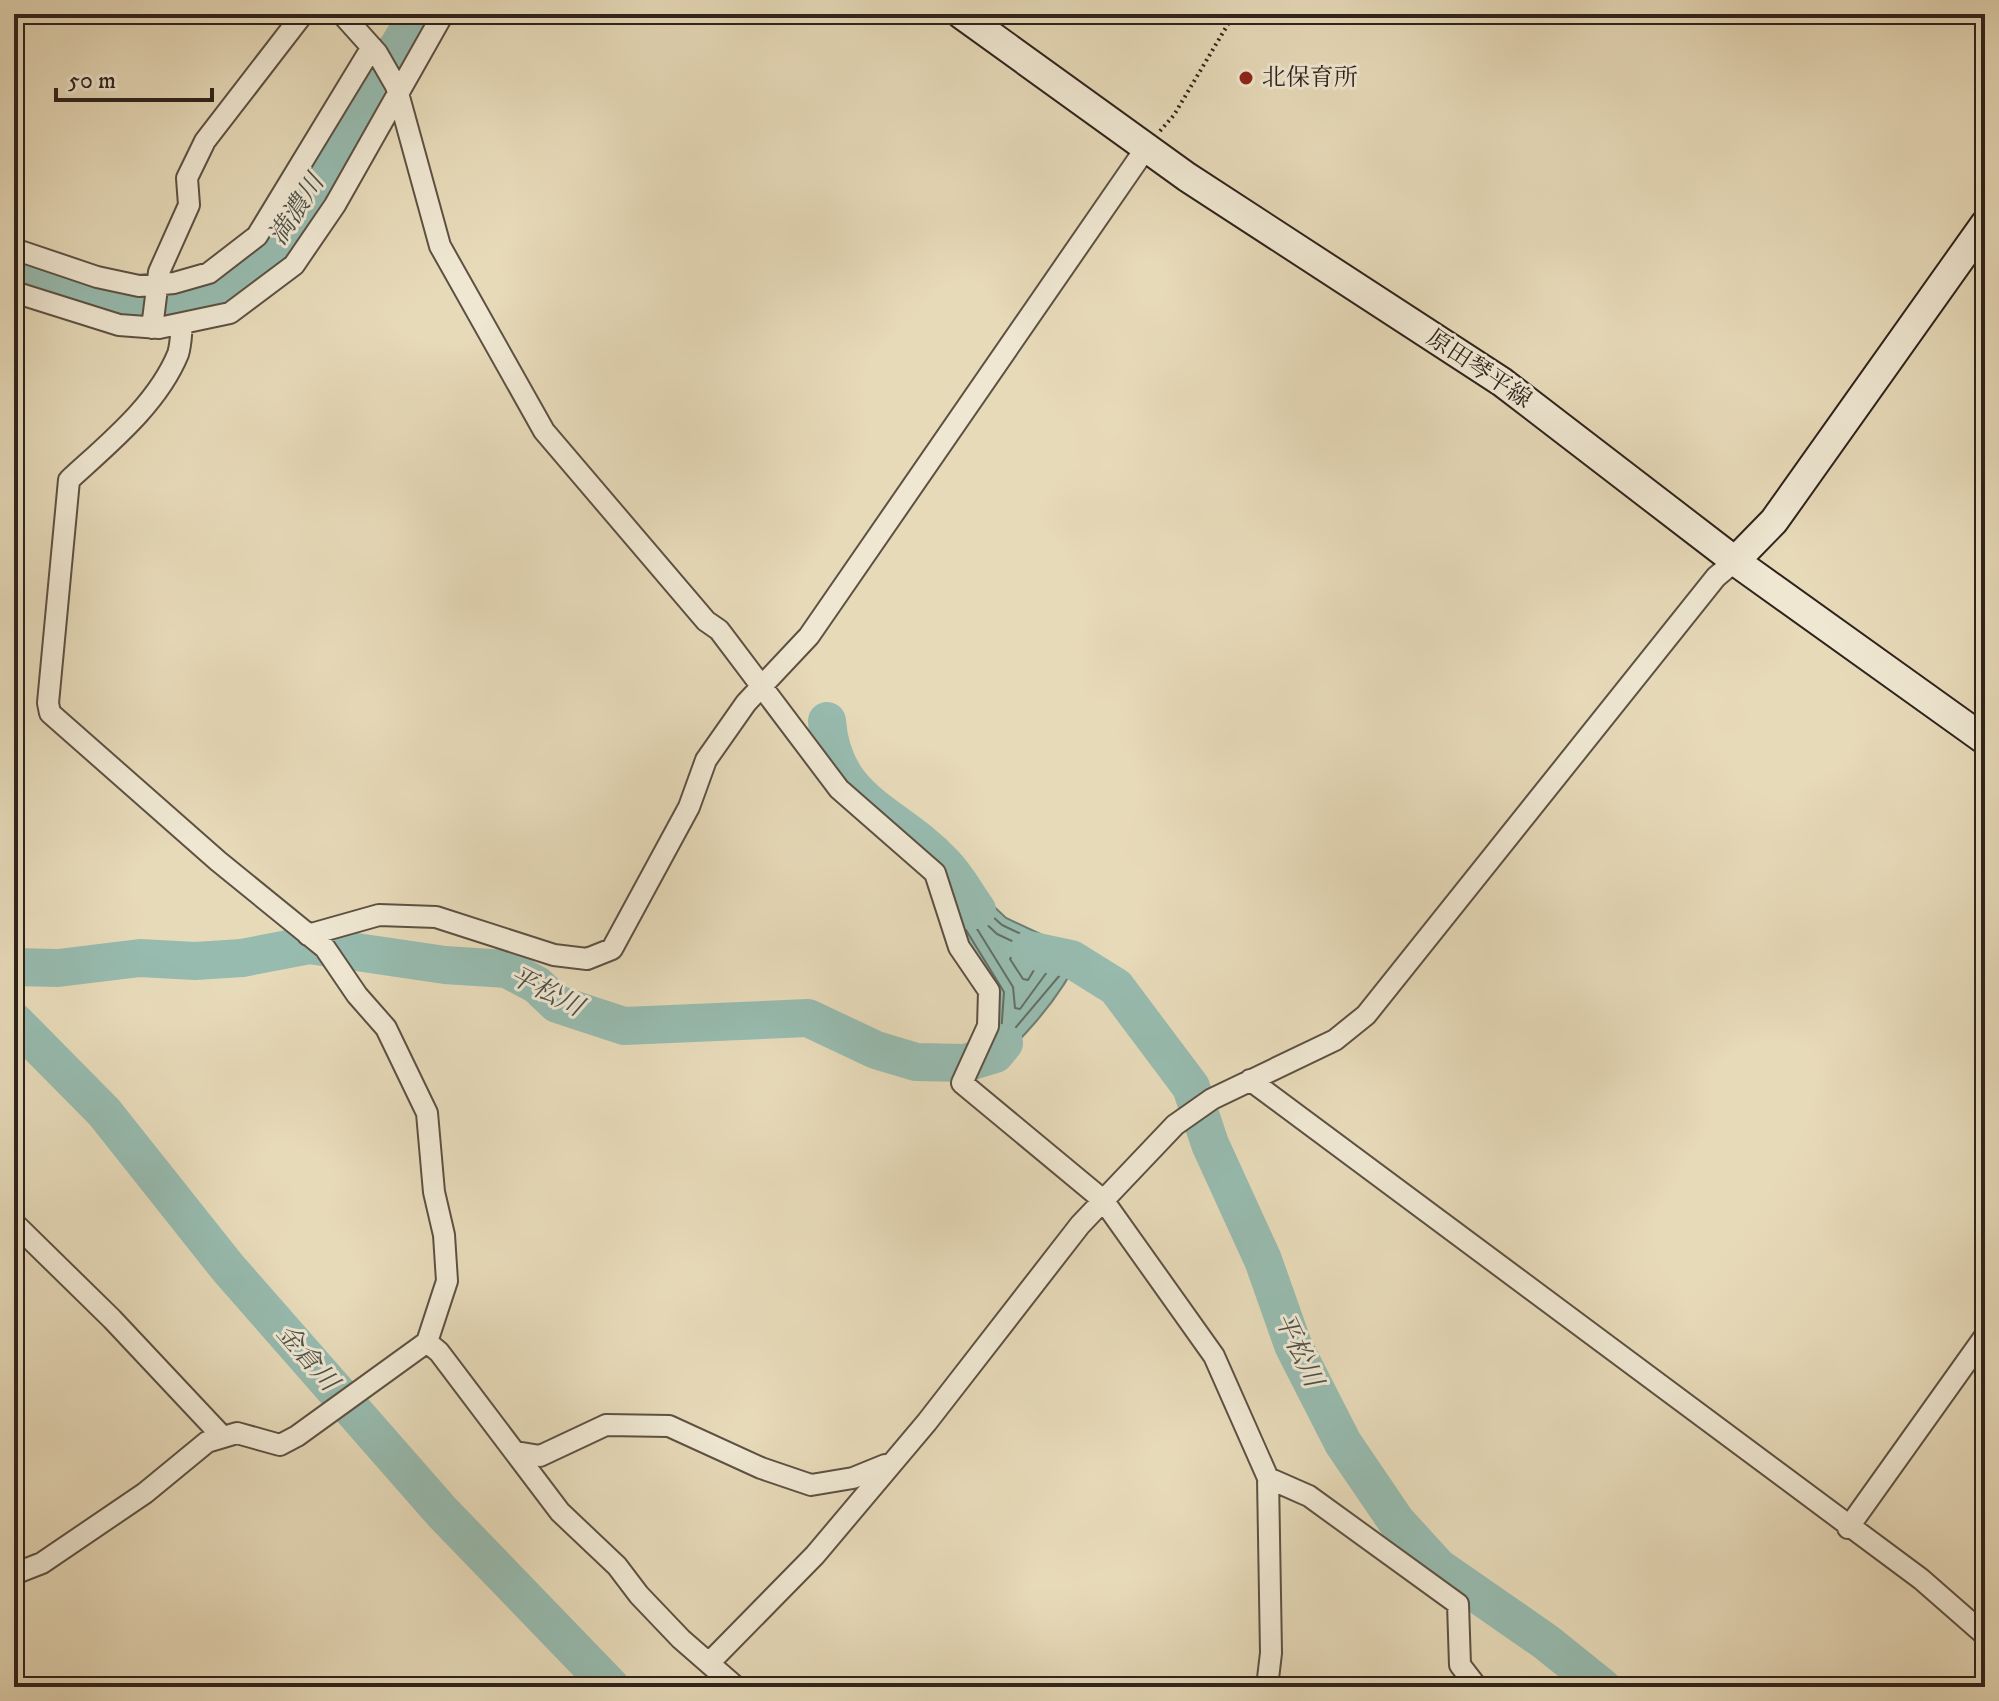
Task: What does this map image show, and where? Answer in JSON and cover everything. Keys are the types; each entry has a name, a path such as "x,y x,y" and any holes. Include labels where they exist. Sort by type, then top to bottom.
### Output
{"main road":[{"name":"原田琴平線","path":"961,14 1146,148 1502,382 1735,561 1985,740"},
{"path":"1735,561 1774,521 1985,224"}],"street":[{"path":"152,327 155,288 189,205 187,178 205,141 303,14"},
{"path":"342,14 375,50 397,88 440,246 544,431 763,684 839,789 935,873 959,947 989,991 988,1026 962,1083 1103,1200 1214,1356 1268,1478 1271,1653 1267,1687"},
{"path":"14,292 119,325 152,327 182,324 230,313 294,265 335,205 397,88 443,14"},
{"path":"14,249 97,277 155,288 209,273 257,236 375,50"},
{"path":"308,935 379,915 436,917 554,955 587,959 612,949 689,807 706,760 763,684 809,636 1146,148"},
{"path":"14,1574 42,1563 145,1493 207,1442 221,1435 237,1433 280,1445 297,1436 427,1342 447,1281 444,1235 434,1192 427,1113 386,1028 357,995 325,948 50,713 48,703 69,480 120,435 160,383 178,353 182,324"},
{"path":"709,1663 815,1555 927,1422 1103,1200 1175,1125 1212,1099 1335,1040 1366,1015 1716,577 1735,561"},
{"path":"1250,1080 1848,1528 1921,1579 1985,1635"},
{"path":"14,1223 112,1319 221,1435"},
{"path":"1848,1528 1985,1336"},
{"path":"427,1342 439,1352 560,1512 617,1566 639,1595 681,1639 736,1687"},
{"path":"516,1452 540,1456 606,1425 638,1425 669,1426 761,1468 811,1485 873,1472 892,1460"},
{"path":"1268,1478 1309,1496 1458,1604 1460,1665 1477,1687"}],"path":[{"path":"1146,148 1174,115 1234,14"}],"water":[{"path":"952,867 1006,918 1081,953 1062,988 1037,1021 978,1078 975,1074 997,1020 957,930 945,869"}],"waterway":[{"name":"満濃川","path":"14,272 89,297 152,306 182,303 212,292 244,272 278,244 418,14"},
{"name":"平松川","path":"827,721 832,749 841,771 854,789 944,864 977,910"},
{"name":"平松川","path":"14,967 58,968 140,958 195,961 242,958 309,945 445,965 507,969 537,985 557,1004 624,1026 808,1018 876,1050 916,1062 965,1063 995,1054 1004,1043"},
{"name":"平松川","path":"1029,950 1071,959 1116,987 1191,1087 1210,1144 1263,1260 1293,1345 1343,1443 1396,1521 1438,1567 1546,1642 1602,1687"},
{"name":"金倉川","path":"14,1021 104,1112 228,1268 442,1512 611,1687"}],"place":[{"name":"北保育所","path":"1246,78"}]}
